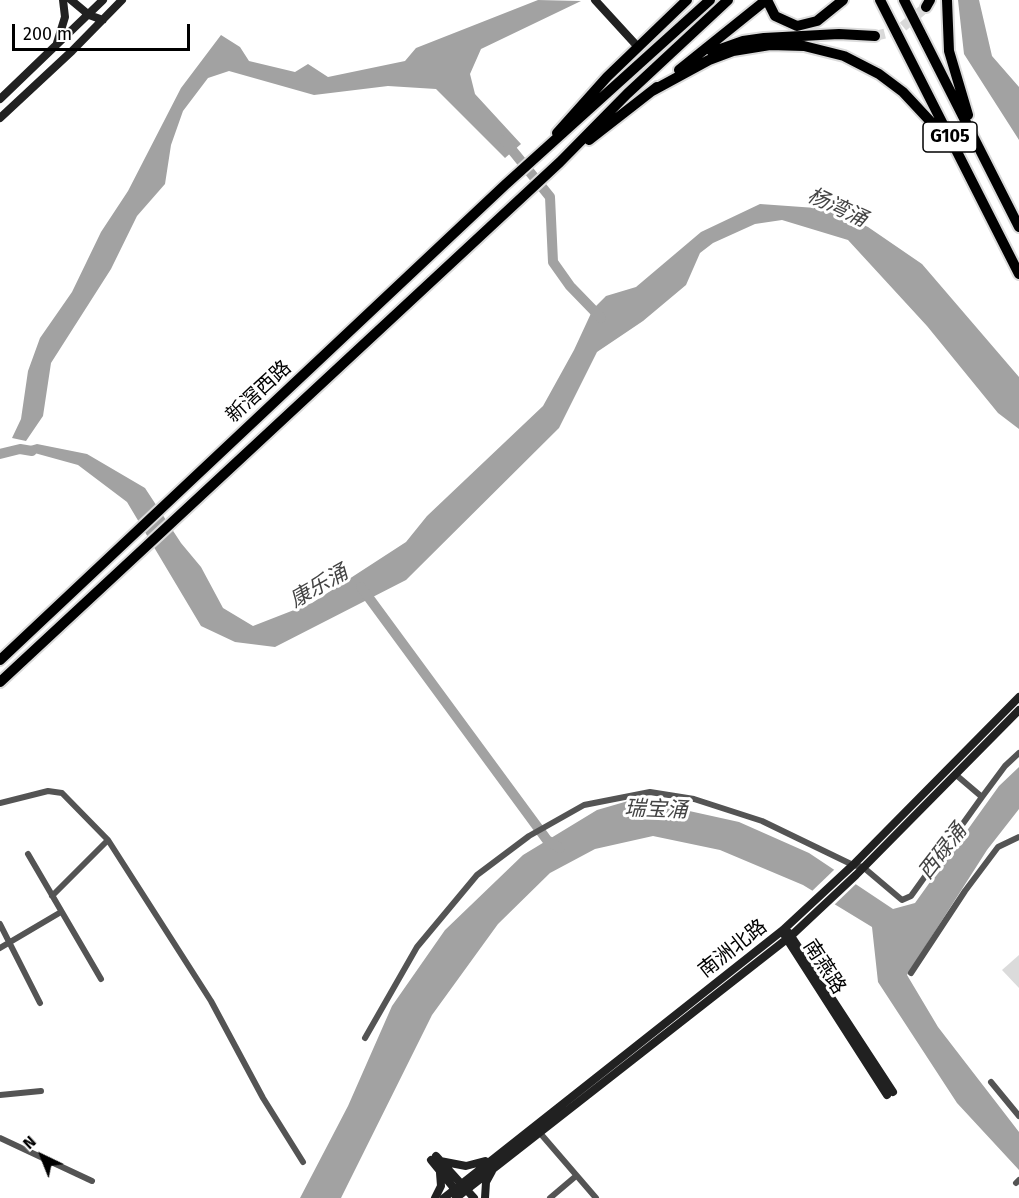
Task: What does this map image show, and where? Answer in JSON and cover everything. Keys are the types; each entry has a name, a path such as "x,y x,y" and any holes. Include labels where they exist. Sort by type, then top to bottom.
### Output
{"highway":[{"path":"544,151 581,104 687,0"},
{"path":"544,151 710,0"},
{"path":"560,162 627,94 728,0"},
{"path":"560,162 765,1 782,21 804,26 822,17 843,0"},
{"name":"G105","path":"880,0 1019,274"},
{"name":"G105","path":"904,0 1019,227"},
{"path":"947,0 950,51 976,141"},
{"path":"652,91 706,54 743,40 839,34 875,36"},
{"path":"652,91 709,60 734,51 762,45 804,46 844,56 879,74 903,92 958,151"},
{"name":"新滘西路","path":"0,660 544,151"},
{"name":"新滘西路","path":"0,682 560,162"}],"main road":[{"path":"55,48 64,26 63,0"},
{"path":"71,0 89,15 103,20"},
{"path":"0,118 122,0"},
{"path":"595,0 638,47"},
{"path":"0,99 89,15 98,2"},
{"path":"98,2 103,20"},
{"path":"55,48 64,58"},
{"name":"南洲北路","path":"460,1192 494,1157 783,930 850,868 1019,697"},
{"name":"南洲北路","path":"444,1198 460,1192 494,1168 789,937 825,905 1019,710"},
{"name":"南燕路","path":"783,930 890,1093"},
{"path":"435,1160 466,1166 494,1157"},
{"path":"435,1160 460,1192 474,1198"},
{"path":"435,1160 442,1181 435,1198"},
{"path":"485,1198 486,1182 494,1168"}],"street":[{"path":"365,1038 425,938 477,875 528,836 584,805 650,792 693,799 762,820 850,868 863,867 902,900 911,896 1005,766 1019,753"},
{"path":"956,774 982,797"},
{"path":"0,803 48,791 62,793 108,840 211,1001 263,1098 303,1162"},
{"path":"911,973 965,891 998,847 1019,837"},
{"path":"52,896 108,840"},
{"path":"28,854 101,979"},
{"path":"0,948 61,912"},
{"path":"0,924 40,1003"},
{"path":"991,1082 1019,1116"},
{"path":"0,1095 41,1091"},
{"path":"540,1133 596,1198"},
{"path":"0,1138 92,1181"},
{"path":"550,1198 576,1176"}],"shaded area":[{"path":"1019,955 1019,988 1002,970"}],"water":[{"path":"538,0 581,1 481,49 470,74 475,94 521,144 505,158 436,89 388,86 314,95 229,71 208,78 183,111 171,145 165,184 137,216 111,269 51,363 43,416 26,441 12,438 21,419 28,371 40,338 72,292 101,232 128,191 181,88 221,35 240,47 249,61 295,72 308,64 328,77 405,61 416,48"},
{"path":"958,0 979,0 992,56 1019,87 1019,140 964,54"},
{"path":"760,204 830,209 868,227 922,264 1019,377 1019,429 998,413 927,326 848,240 782,220 755,224 713,243 700,253 686,285 643,321 597,352 559,428 406,580 275,647 235,642 201,626 127,502 78,465 20,449 37,444 87,454 145,488 181,543 201,567 223,608 253,626 312,603 406,542 427,516 543,406 574,350 593,309 606,296 636,287 701,232"},
{"name":"瑞宝涌","path":"1019,767 1019,809 987,850 907,975 938,1027 1019,1132 1019,1170 957,1103 878,982 872,927 803,885 720,850 653,836 595,849 550,873 498,924 432,1015 341,1198 300,1198 348,1106 392,1006 445,930 523,855 597,810 635,799 739,822 809,853 893,909 915,903 999,786"}],"pier":[{"path":"836,868 858,882 832,907 810,893"}],"waterway":[{"path":"504,140 550,197 553,262 570,286 601,318"},
{"path":"0,454 20,449 32,451"},
{"name":"康乐涌","path":"361,587 547,840 560,848"}],"tunnel":[{"path":"875,36 899,30 926,7"}],"water label":[{"name":"杨湾涌","path":"837,208"},
{"name":"西碌涌","path":"943,852"}]}
